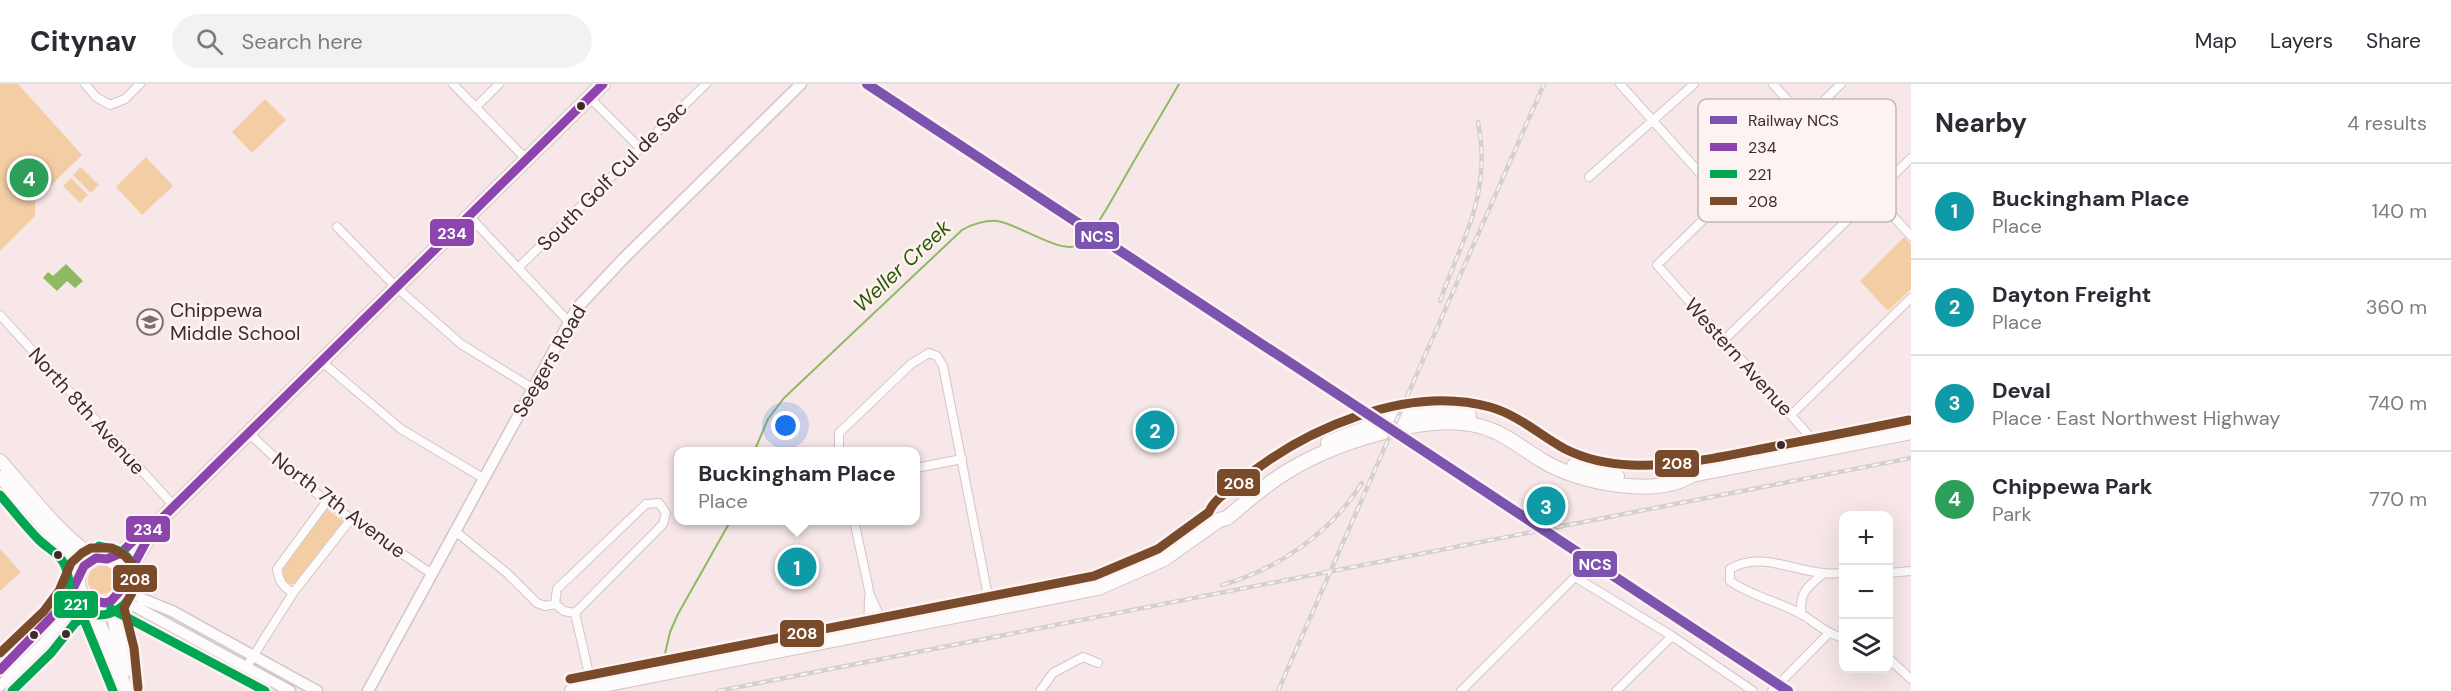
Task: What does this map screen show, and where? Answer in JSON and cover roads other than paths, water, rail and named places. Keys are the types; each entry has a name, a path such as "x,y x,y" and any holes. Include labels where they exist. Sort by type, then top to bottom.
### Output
{"main road":[{"path":"79,575 89,561 122,553 137,537 159,521 603,84"},
{"path":"572,691 1098,588 1164,559 1219,520 1222,512 1266,476 1308,451 1358,431 1427,413 1449,412 1489,419 1567,465 1612,476 1641,477 1681,473 1692,475 1911,432"},
{"path":"0,460 81,548 119,566 124,581"},
{"path":"0,477 50,533 70,550 77,562 82,594 97,603 115,599"},
{"path":"124,686 122,650 113,617 115,599 159,521"},
{"path":"89,600 124,686"}],"street":[{"path":"85,84 96,97 110,105 125,99 140,84"},
{"path":"453,84 526,159"},
{"path":"476,107 499,84"},
{"name":"South Golf Cul de Sac","path":"519,267 706,84"},
{"name":"Seegers Road","path":"368,691 577,308 598,284 801,84"},
{"path":"1620,84 1698,171"},
{"path":"1589,177 1694,84"},
{"path":"1773,84 1786,99"},
{"path":"1826,99 1841,84"},
{"path":"589,98 640,148"},
{"path":"1896,173 1911,158"},
{"path":"470,216 569,322"},
{"path":"1896,220 1911,236"},
{"name":"Western Avenue","path":"1701,222 1657,265 1821,449"},
{"path":"1724,340 1845,222"},
{"path":"337,227 396,287 461,344 532,388"},
{"path":"1792,414 1911,298"},
{"name":"North 8th Avenue","path":"0,315 174,506"},
{"path":"839,447 839,434 910,364 929,353 937,356 943,366 988,596"},
{"path":"321,361 401,429 483,478"},
{"name":"North 7th Avenue","path":"249,433 296,477 327,501 432,574"},
{"path":"920,467 962,459"},
{"path":"293,593 284,588 278,579 277,569 327,501"},
{"path":"555,604 557,589 646,504 658,503 666,513 663,524 575,612"},
{"path":"247,666 293,593 351,519"},
{"path":"855,525 870,595 887,631"},
{"path":"455,531 508,574 537,603 545,606 555,604 564,611 575,612"},
{"path":"1839,573 1824,573 1763,561 1740,562 1730,569 1730,581 1744,591 1802,615 1828,634 1839,637"},
{"path":"1893,573 1911,571"},
{"path":"1802,615 1800,598 1803,591 1824,573"},
{"path":"0,669 68,601 79,575"},
{"path":"1462,691 1575,577 1672,636 1753,691"},
{"path":"124,581 142,599 172,611 317,691"},
{"path":"868,634 870,595"},
{"path":"115,599 138,608 290,691"},
{"path":"0,686 43,644 67,614 89,600"},
{"path":"575,612 592,687"},
{"path":"1772,691 1828,634"},
{"path":"1616,691 1672,636"},
{"path":"1040,691 1053,673 1083,657 1098,663"},
{"path":"1893,663 1911,679"}],"waterway":[{"name":"Weller Creek","path":"756,447 768,419 784,398 962,230 979,223 997,221 1052,243 1072,247 1079,244 1102,216 1179,84"},
{"name":"Weller Creek","path":"660,661 665,654 670,632 678,614 728,525"}],"railway":[{"path":"1278,691 1544,84"},
{"path":"1440,301 1466,235 1478,194 1481,172 1478,122"},
{"path":"718,691 1911,458"},
{"path":"1222,585 1263,569 1301,547 1335,518 1362,483"}],"rail line":[{"name":"NCS","path":"867,84 1788,691"}],"place":[{"name":"Chippewa Park","path":"29,178"},
{"name":"Chippewa Middle School","path":"150,322"},
{"name":"Dayton Freight","path":"1155,430"},
{"name":"Deval","path":"1546,506"},
{"name":"Buckingham Place","path":"797,567"}]}
